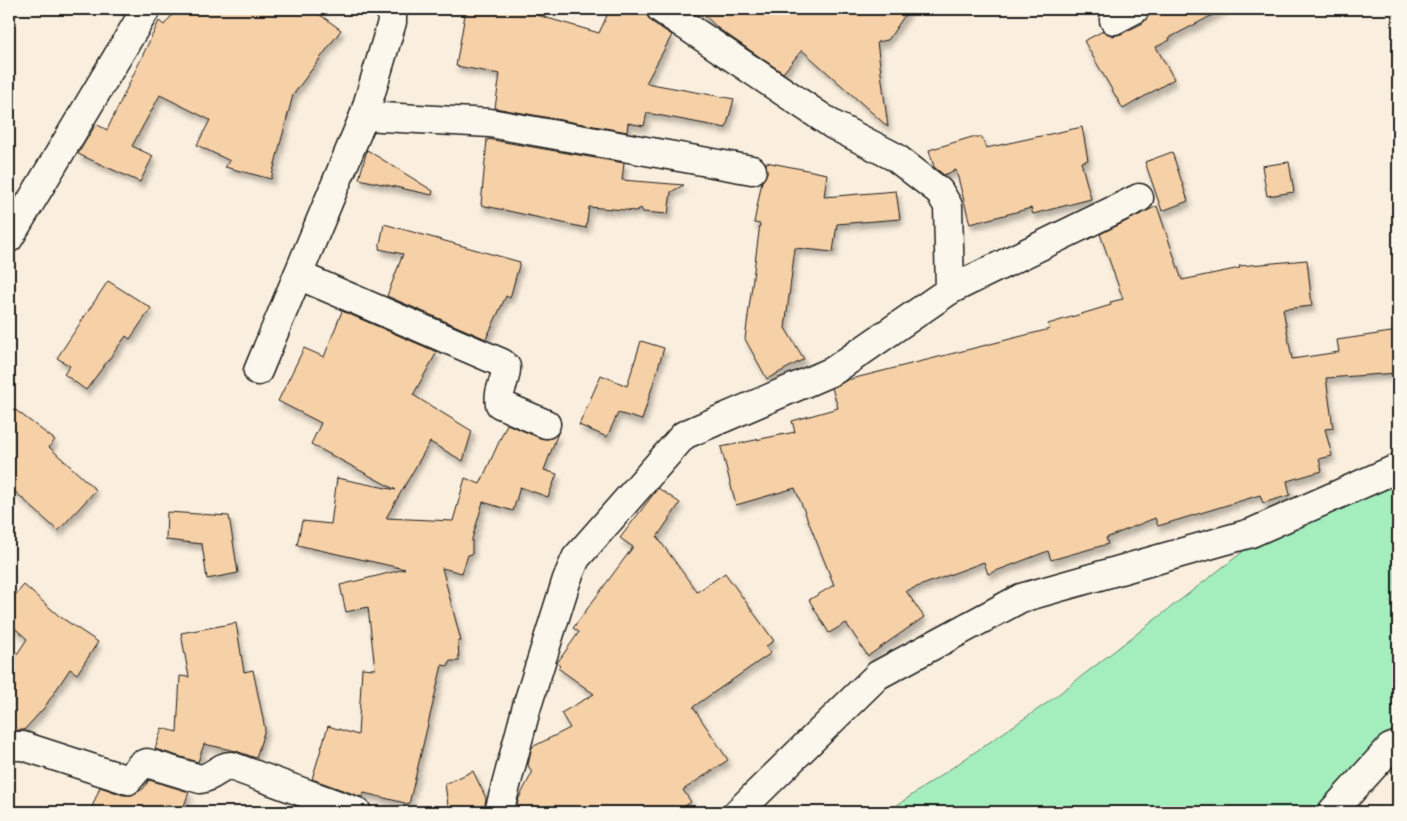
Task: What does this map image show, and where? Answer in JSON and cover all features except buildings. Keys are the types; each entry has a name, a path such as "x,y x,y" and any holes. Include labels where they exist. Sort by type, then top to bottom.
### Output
{"street":[{"path":"9,238 146,9"},
{"path":"258,371 364,116 392,22 392,9"},
{"path":"661,9 833,126 895,157 939,191 948,206 950,290"},
{"path":"364,116 490,123 752,170"},
{"path":"499,812 527,706 567,579 576,558 684,435 833,371 950,290 1139,198"},
{"path":"298,275 502,363 506,366 506,372 498,398 500,404 546,424"},
{"path":"738,812 878,675 1020,598 1251,532 1398,468"},
{"path":"1332,812 1390,748 1398,745"},
{"path":"9,746 23,746 124,779 132,778 140,765 147,763 200,779 209,778 224,766 232,766 358,812"}],"green space":[{"path":"1398,478 1398,751 1364,763 1314,812 887,812 1047,703 1298,509"}]}
